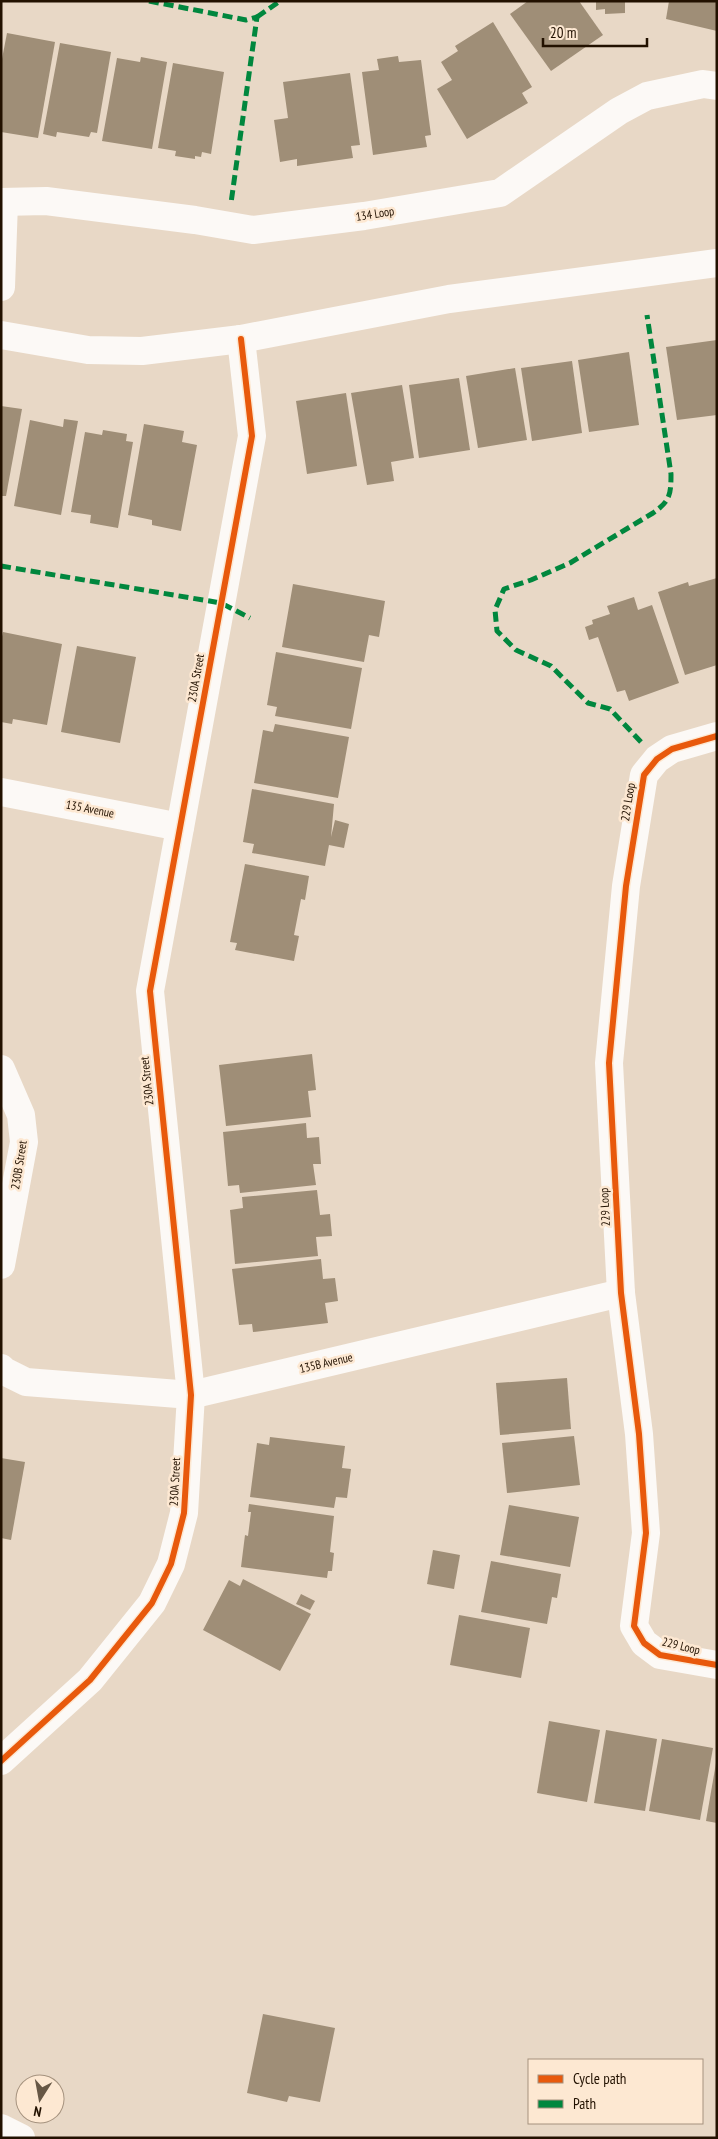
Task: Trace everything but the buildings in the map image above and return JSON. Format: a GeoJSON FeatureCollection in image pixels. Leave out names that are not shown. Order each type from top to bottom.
{"type":"FeatureCollection","features":[{"type":"Feature","properties":{"kind":"street","name":"134 Loop"},"geometry":{"type":"LineString","coordinates":[[1,287],[3,202],[46,201],[195,220],[253,230],[364,216],[500,193],[619,111],[647,96],[703,84],[717,86]]}},
{"type":"Feature","properties":{"kind":"street"},"geometry":{"type":"LineString","coordinates":[[1,335],[88,350],[142,351],[241,339],[449,299],[717,263]]}},
{"type":"Feature","properties":{"kind":"street","name":"230A Street"},"geometry":{"type":"LineString","coordinates":[[1,1761],[90,1680],[152,1603],[171,1564],[184,1513],[191,1395],[150,991],[252,436],[241,339]]}},
{"type":"Feature","properties":{"kind":"street","name":"229 Loop"},"geometry":{"type":"LineString","coordinates":[[717,736],[672,748],[656,759],[644,775],[626,886],[609,1063],[622,1293],[640,1434],[646,1533],[634,1626],[644,1644],[660,1655],[717,1665]]}},
{"type":"Feature","properties":{"kind":"street","name":"135 Avenue"},"geometry":{"type":"LineString","coordinates":[[1,792],[180,827]]}},
{"type":"Feature","properties":{"kind":"street","name":"230B Street"},"geometry":{"type":"LineString","coordinates":[[1,1069],[13,1092],[21,1115],[24,1142],[1,1265]]}},
{"type":"Feature","properties":{"kind":"street","name":"135B Avenue"},"geometry":{"type":"LineString","coordinates":[[1,1368],[26,1382],[191,1395],[622,1293]]}},
{"type":"Feature","properties":{"kind":"street"},"geometry":{"type":"LineString","coordinates":[[1,2128],[21,2138]]}},
{"type":"Feature","properties":{"kind":"marked path"},"geometry":{"type":"LineString","coordinates":[[149,1],[246,20],[257,17],[231,203]]}},
{"type":"Feature","properties":{"kind":"marked path"},"geometry":{"type":"LineString","coordinates":[[257,17],[280,1]]}},
{"type":"Feature","properties":{"kind":"marked path"},"geometry":{"type":"LineString","coordinates":[[641,742],[610,709],[588,703],[551,666],[516,650],[497,631],[495,610],[504,589],[531,580],[570,563],[653,513],[666,501],[671,487],[671,474],[647,315]]}},
{"type":"Feature","properties":{"kind":"marked path"},"geometry":{"type":"LineString","coordinates":[[1,566],[221,603],[250,618]]}},
{"type":"Feature","properties":{"kind":"cycle path"},"geometry":{"type":"LineString","coordinates":[[1,1761],[90,1680],[152,1603],[171,1564],[184,1513],[191,1395],[150,991],[252,436],[241,339]]}},
{"type":"Feature","properties":{"kind":"cycle path"},"geometry":{"type":"LineString","coordinates":[[717,736],[672,749],[657,759],[644,775],[626,886],[609,1063],[621,1293],[639,1434],[646,1533],[634,1626],[644,1643],[660,1655],[717,1665]]}}]}
